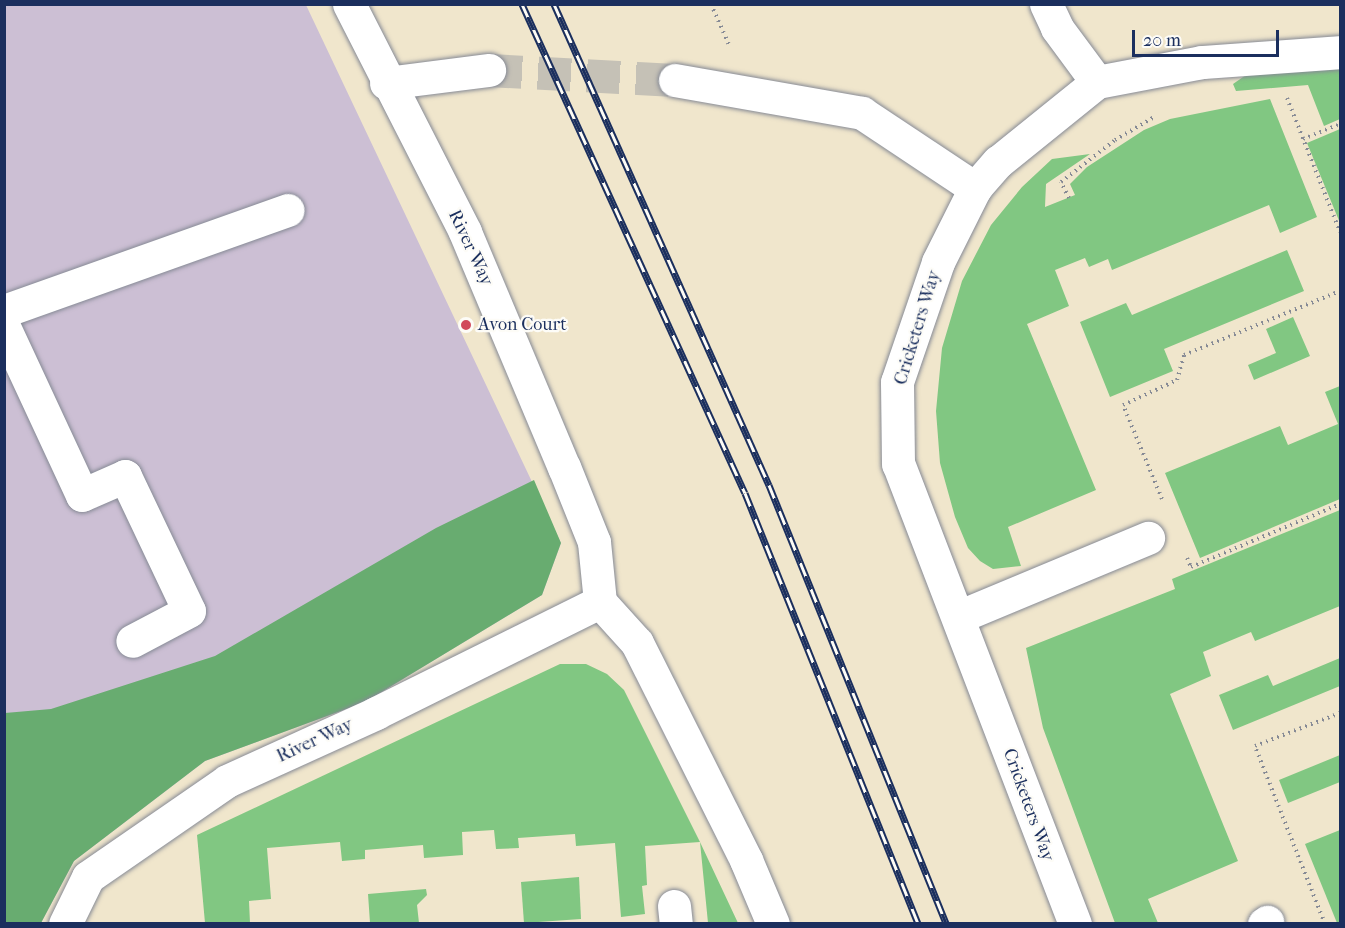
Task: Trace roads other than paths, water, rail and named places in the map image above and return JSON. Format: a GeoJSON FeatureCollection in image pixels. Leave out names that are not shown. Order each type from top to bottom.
{"type":"FeatureCollection","features":[{"type":"Feature","properties":{"kind":"street","name":"River Way"},"geometry":{"type":"LineString","coordinates":[[65,924],[88,878],[227,781],[376,713],[600,602],[594,542],[564,467],[465,232],[386,83],[349,4]]}},
{"type":"Feature","properties":{"kind":"street"},"geometry":{"type":"LineString","coordinates":[[1046,4],[1057,27],[1097,82]]}},
{"type":"Feature","properties":{"kind":"street","name":"Cricketers Way"},"geometry":{"type":"LineString","coordinates":[[1074,924],[898,464],[897,382],[938,262],[975,188],[998,162],[1097,82],[1202,62],[1341,52]]}},
{"type":"Feature","properties":{"kind":"street"},"geometry":{"type":"LineString","coordinates":[[386,83],[489,70]]}},
{"type":"Feature","properties":{"kind":"street"},"geometry":{"type":"LineString","coordinates":[[675,80],[862,113],[975,188]]}},
{"type":"Feature","properties":{"kind":"street"},"geometry":{"type":"LineString","coordinates":[[4,310],[288,210]]}},
{"type":"Feature","properties":{"kind":"street"},"geometry":{"type":"LineString","coordinates":[[4,327],[82,495],[125,476],[189,611],[132,640]]}},
{"type":"Feature","properties":{"kind":"street"},"geometry":{"type":"LineString","coordinates":[[958,617],[1148,538]]}},
{"type":"Feature","properties":{"kind":"street"},"geometry":{"type":"LineString","coordinates":[[600,602],[638,643],[774,924]]}},
{"type":"Feature","properties":{"kind":"tunnel"},"geometry":{"type":"LineString","coordinates":[[489,70],[675,80]]}},
{"type":"Feature","properties":{"kind":"railway"},"geometry":{"type":"LineString","coordinates":[[522,4],[745,493],[918,924]]}},
{"type":"Feature","properties":{"kind":"railway"},"geometry":{"type":"LineString","coordinates":[[554,4],[769,485],[946,924]]}},
{"type":"Feature","properties":{"kind":"place","name":"Avon Court"},"geometry":{"type":"Point","coordinates":[466,325]}}]}
